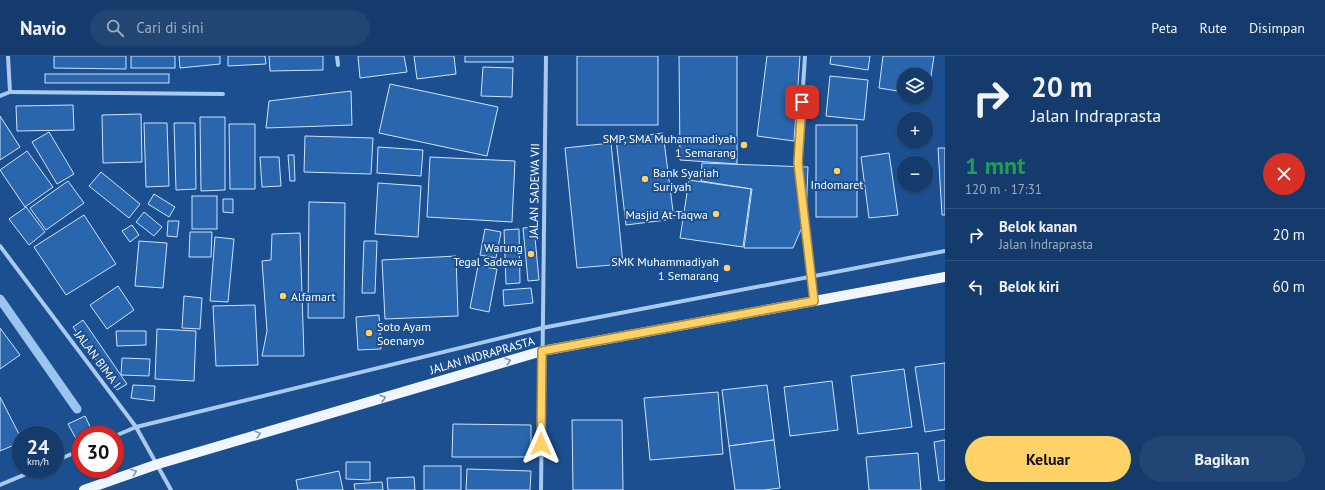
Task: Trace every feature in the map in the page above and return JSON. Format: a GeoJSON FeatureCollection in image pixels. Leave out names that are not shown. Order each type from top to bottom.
{"type":"FeatureCollection","features":[{"type":"Feature","properties":{"kind":"main road","name":"JALAN INDRAPRASTA"},"geometry":{"type":"LineString","coordinates":[[84,490],[158,464],[542,351],[945,277]]}},
{"type":"Feature","properties":{"kind":"street"},"geometry":{"type":"LineString","coordinates":[[8,56],[10,92]]}},
{"type":"Feature","properties":{"kind":"street"},"geometry":{"type":"LineString","coordinates":[[337,56],[338,65]]}},
{"type":"Feature","properties":{"kind":"street","name":"JALAN SADEWA VII"},"geometry":{"type":"LineString","coordinates":[[541,490],[546,56]]}},
{"type":"Feature","properties":{"kind":"street"},"geometry":{"type":"LineString","coordinates":[[806,56],[798,163],[814,301]]}},
{"type":"Feature","properties":{"kind":"street"},"geometry":{"type":"LineString","coordinates":[[0,96],[10,92],[223,94]]}},
{"type":"Feature","properties":{"kind":"street","name":"JALAN BIMA I"},"geometry":{"type":"LineString","coordinates":[[0,246],[136,426],[171,490]]}},
{"type":"Feature","properties":{"kind":"street"},"geometry":{"type":"LineString","coordinates":[[124,432],[136,426],[542,328],[945,251]]}},
{"type":"Feature","properties":{"kind":"street"},"geometry":{"type":"LineString","coordinates":[[0,485],[17,478]]}},
{"type":"Feature","properties":{"kind":"building"},"geometry":{"type":"Polygon","coordinates":[[[54,56],[126,56],[126,69],[54,68],[54,56]]]}},
{"type":"Feature","properties":{"kind":"building"},"geometry":{"type":"Polygon","coordinates":[[[131,56],[175,56],[175,68],[131,68],[131,56]]]}},
{"type":"Feature","properties":{"kind":"building"},"geometry":{"type":"Polygon","coordinates":[[[179,56],[220,56],[220,64],[180,68],[179,56]]]}},
{"type":"Feature","properties":{"kind":"building"},"geometry":{"type":"Polygon","coordinates":[[[228,56],[265,56],[266,64],[228,66],[228,56]]]}},
{"type":"Feature","properties":{"kind":"building"},"geometry":{"type":"Polygon","coordinates":[[[269,56],[323,56],[323,70],[270,71],[269,56]]]}},
{"type":"Feature","properties":{"kind":"building"},"geometry":{"type":"Polygon","coordinates":[[[358,56],[404,56],[407,72],[360,78],[358,56]]]}},
{"type":"Feature","properties":{"kind":"building"},"geometry":{"type":"Polygon","coordinates":[[[414,56],[454,56],[456,74],[417,79],[414,56]]]}},
{"type":"Feature","properties":{"kind":"building"},"geometry":{"type":"Polygon","coordinates":[[[465,56],[513,56],[513,62],[465,62],[465,56]]]}},
{"type":"Feature","properties":{"kind":"building"},"geometry":{"type":"Polygon","coordinates":[[[577,56],[658,56],[658,125],[577,125],[577,56]]]}},
{"type":"Feature","properties":{"kind":"building"},"geometry":{"type":"Polygon","coordinates":[[[679,56],[737,56],[737,164],[680,160],[679,56]]]}},
{"type":"Feature","properties":{"kind":"building"},"geometry":{"type":"Polygon","coordinates":[[[767,56],[800,56],[794,141],[757,136],[767,56]]]}},
{"type":"Feature","properties":{"kind":"building"},"geometry":{"type":"Polygon","coordinates":[[[831,56],[870,56],[868,70],[830,64],[831,56]]]}},
{"type":"Feature","properties":{"kind":"building"},"geometry":{"type":"Polygon","coordinates":[[[883,56],[934,56],[932,68],[897,68],[897,91],[879,88],[883,56]]]}},
{"type":"Feature","properties":{"kind":"building"},"geometry":{"type":"Polygon","coordinates":[[[483,67],[513,68],[512,97],[481,96],[483,67]]]}},
{"type":"Feature","properties":{"kind":"building"},"geometry":{"type":"Polygon","coordinates":[[[45,74],[169,74],[169,83],[45,83],[45,74]]]}},
{"type":"Feature","properties":{"kind":"building"},"geometry":{"type":"Polygon","coordinates":[[[830,76],[868,80],[864,120],[826,116],[830,76]]]}},
{"type":"Feature","properties":{"kind":"building"},"geometry":{"type":"Polygon","coordinates":[[[390,84],[498,107],[487,156],[379,133],[390,84]]]}},
{"type":"Feature","properties":{"kind":"building"},"geometry":{"type":"Polygon","coordinates":[[[351,91],[352,125],[266,128],[269,101],[351,91]]]}},
{"type":"Feature","properties":{"kind":"building"},"geometry":{"type":"Polygon","coordinates":[[[73,105],[74,130],[17,131],[16,106],[73,105]]]}},
{"type":"Feature","properties":{"kind":"building"},"geometry":{"type":"Polygon","coordinates":[[[141,114],[142,162],[103,163],[102,115],[141,114]]]}},
{"type":"Feature","properties":{"kind":"building"},"geometry":{"type":"Polygon","coordinates":[[[0,116],[20,147],[0,160],[0,116]]]}},
{"type":"Feature","properties":{"kind":"building"},"geometry":{"type":"Polygon","coordinates":[[[200,117],[225,117],[225,190],[201,191],[200,117]]]}},
{"type":"Feature","properties":{"kind":"building"},"geometry":{"type":"Polygon","coordinates":[[[144,123],[167,123],[169,186],[146,187],[144,123]]]}},
{"type":"Feature","properties":{"kind":"building"},"geometry":{"type":"Polygon","coordinates":[[[174,123],[195,123],[196,189],[176,190],[174,123]]]}},
{"type":"Feature","properties":{"kind":"building"},"geometry":{"type":"Polygon","coordinates":[[[229,124],[255,124],[255,189],[230,189],[229,124]]]}},
{"type":"Feature","properties":{"kind":"building","name":"Indomaret"},"geometry":{"type":"Polygon","coordinates":[[[816,125],[857,125],[857,217],[816,217],[816,125]]]}},
{"type":"Feature","properties":{"kind":"building"},"geometry":{"type":"Polygon","coordinates":[[[49,132],[74,174],[57,184],[32,142],[49,132]]]}},
{"type":"Feature","properties":{"kind":"building","name":"Bank Syariah Suriyah"},"geometry":{"type":"Polygon","coordinates":[[[663,133],[674,219],[626,225],[616,139],[663,133]]]}},
{"type":"Feature","properties":{"kind":"building"},"geometry":{"type":"Polygon","coordinates":[[[305,136],[373,138],[371,174],[304,172],[305,136]]]}},
{"type":"Feature","properties":{"kind":"building"},"geometry":{"type":"Polygon","coordinates":[[[611,143],[623,264],[577,268],[565,148],[611,143]]]}},
{"type":"Feature","properties":{"kind":"building"},"geometry":{"type":"Polygon","coordinates":[[[378,147],[423,150],[421,176],[377,173],[378,147]]]}},
{"type":"Feature","properties":{"kind":"building"},"geometry":{"type":"Polygon","coordinates":[[[938,148],[945,148],[945,215],[942,215],[938,148]]]}},
{"type":"Feature","properties":{"kind":"building"},"geometry":{"type":"Polygon","coordinates":[[[27,151],[53,187],[25,207],[0,170],[27,151]]]}},
{"type":"Feature","properties":{"kind":"building"},"geometry":{"type":"Polygon","coordinates":[[[889,153],[898,215],[869,218],[861,157],[889,153]]]}},
{"type":"Feature","properties":{"kind":"building"},"geometry":{"type":"Polygon","coordinates":[[[288,155],[294,155],[295,181],[290,181],[288,155]]]}},
{"type":"Feature","properties":{"kind":"building"},"geometry":{"type":"Polygon","coordinates":[[[260,157],[279,157],[281,186],[262,187],[260,157]]]}},
{"type":"Feature","properties":{"kind":"building"},"geometry":{"type":"Polygon","coordinates":[[[430,157],[515,161],[512,222],[427,217],[430,157]]]}},
{"type":"Feature","properties":{"kind":"building"},"geometry":{"type":"Polygon","coordinates":[[[702,163],[808,167],[806,218],[793,248],[744,248],[752,189],[701,181],[702,163]]]}},
{"type":"Feature","properties":{"kind":"building"},"geometry":{"type":"Polygon","coordinates":[[[101,172],[140,204],[129,218],[89,186],[101,172]]]}},
{"type":"Feature","properties":{"kind":"building","name":"Masjid At-Taqwa"},"geometry":{"type":"Polygon","coordinates":[[[689,180],[751,189],[743,247],[680,238],[689,180]]]}},
{"type":"Feature","properties":{"kind":"building"},"geometry":{"type":"Polygon","coordinates":[[[68,181],[84,203],[46,230],[30,208],[68,181]]]}},
{"type":"Feature","properties":{"kind":"building"},"geometry":{"type":"Polygon","coordinates":[[[378,183],[421,186],[418,237],[375,234],[378,183]]]}},
{"type":"Feature","properties":{"kind":"building"},"geometry":{"type":"Polygon","coordinates":[[[154,194],[175,207],[169,217],[148,204],[154,194]]]}},
{"type":"Feature","properties":{"kind":"building"},"geometry":{"type":"Polygon","coordinates":[[[192,196],[217,196],[217,229],[192,229],[192,196]]]}},
{"type":"Feature","properties":{"kind":"building"},"geometry":{"type":"Polygon","coordinates":[[[223,199],[233,199],[233,213],[223,212],[223,199]]]}},
{"type":"Feature","properties":{"kind":"building"},"geometry":{"type":"Polygon","coordinates":[[[309,202],[345,203],[344,318],[308,318],[309,202]]]}},
{"type":"Feature","properties":{"kind":"building"},"geometry":{"type":"Polygon","coordinates":[[[26,207],[45,232],[29,245],[9,219],[26,207]]]}},
{"type":"Feature","properties":{"kind":"building"},"geometry":{"type":"Polygon","coordinates":[[[144,212],[162,227],[154,236],[136,222],[144,212]]]}},
{"type":"Feature","properties":{"kind":"building"},"geometry":{"type":"Polygon","coordinates":[[[84,215],[116,264],[66,295],[34,247],[84,215]]]}},
{"type":"Feature","properties":{"kind":"building"},"geometry":{"type":"Polygon","coordinates":[[[168,221],[179,221],[177,237],[167,236],[168,221]]]}},
{"type":"Feature","properties":{"kind":"building"},"geometry":{"type":"Polygon","coordinates":[[[132,225],[139,235],[130,242],[122,231],[132,225]]]}},
{"type":"Feature","properties":{"kind":"building","name":"Warung Tegal Sadewa"},"geometry":{"type":"Polygon","coordinates":[[[534,227],[539,280],[528,281],[523,228],[534,227]]]}},
{"type":"Feature","properties":{"kind":"building"},"geometry":{"type":"Polygon","coordinates":[[[485,229],[501,232],[496,258],[480,255],[485,229]]]}},
{"type":"Feature","properties":{"kind":"building"},"geometry":{"type":"Polygon","coordinates":[[[519,229],[520,283],[506,284],[504,230],[519,229]]]}},
{"type":"Feature","properties":{"kind":"building"},"geometry":{"type":"Polygon","coordinates":[[[190,232],[212,232],[211,257],[189,257],[190,232]]]}},
{"type":"Feature","properties":{"kind":"building","name":"Alfamart"},"geometry":{"type":"Polygon","coordinates":[[[300,233],[304,356],[262,356],[267,331],[262,261],[271,260],[272,234],[300,233]]]}},
{"type":"Feature","properties":{"kind":"building"},"geometry":{"type":"Polygon","coordinates":[[[215,237],[234,239],[228,302],[210,301],[215,237]]]}},
{"type":"Feature","properties":{"kind":"building"},"geometry":{"type":"Polygon","coordinates":[[[139,241],[167,243],[163,288],[135,286],[139,241]]]}},
{"type":"Feature","properties":{"kind":"building"},"geometry":{"type":"Polygon","coordinates":[[[364,241],[377,241],[375,293],[362,293],[364,241]]]}},
{"type":"Feature","properties":{"kind":"building"},"geometry":{"type":"Polygon","coordinates":[[[456,256],[458,316],[385,319],[382,260],[456,256]]]}},
{"type":"Feature","properties":{"kind":"building"},"geometry":{"type":"Polygon","coordinates":[[[478,266],[497,269],[489,312],[470,308],[478,266]]]}},
{"type":"Feature","properties":{"kind":"building"},"geometry":{"type":"Polygon","coordinates":[[[118,286],[134,310],[107,329],[90,305],[118,286]]]}},
{"type":"Feature","properties":{"kind":"building"},"geometry":{"type":"Polygon","coordinates":[[[531,288],[533,303],[504,306],[503,290],[531,288]]]}},
{"type":"Feature","properties":{"kind":"building"},"geometry":{"type":"Polygon","coordinates":[[[184,296],[202,298],[200,329],[182,328],[184,296]]]}},
{"type":"Feature","properties":{"kind":"building"},"geometry":{"type":"Polygon","coordinates":[[[255,305],[258,365],[216,366],[213,306],[255,305]]]}},
{"type":"Feature","properties":{"kind":"building","name":"Soto Ayam Soenaryo"},"geometry":{"type":"Polygon","coordinates":[[[379,315],[381,349],[358,350],[356,317],[379,315]]]}},
{"type":"Feature","properties":{"kind":"building"},"geometry":{"type":"Polygon","coordinates":[[[83,320],[127,384],[117,390],[73,327],[83,320]]]}},
{"type":"Feature","properties":{"kind":"building"},"geometry":{"type":"Polygon","coordinates":[[[0,328],[20,355],[0,369],[0,328]]]}},
{"type":"Feature","properties":{"kind":"building"},"geometry":{"type":"Polygon","coordinates":[[[157,329],[196,331],[194,381],[155,379],[157,329]]]}},
{"type":"Feature","properties":{"kind":"building"},"geometry":{"type":"Polygon","coordinates":[[[116,331],[146,331],[146,345],[117,346],[116,331]]]}},
{"type":"Feature","properties":{"kind":"building"},"geometry":{"type":"Polygon","coordinates":[[[122,358],[150,359],[149,376],[121,375],[122,358]]]}},
{"type":"Feature","properties":{"kind":"building"},"geometry":{"type":"Polygon","coordinates":[[[945,363],[945,429],[925,432],[915,367],[945,363]]]}},
{"type":"Feature","properties":{"kind":"building"},"geometry":{"type":"Polygon","coordinates":[[[904,369],[912,427],[858,434],[851,376],[904,369]]]}},
{"type":"Feature","properties":{"kind":"building"},"geometry":{"type":"Polygon","coordinates":[[[832,381],[838,430],[790,436],[784,387],[832,381]]]}},
{"type":"Feature","properties":{"kind":"building"},"geometry":{"type":"Polygon","coordinates":[[[133,385],[155,386],[154,401],[131,398],[133,385]]]}},
{"type":"Feature","properties":{"kind":"building"},"geometry":{"type":"Polygon","coordinates":[[[767,385],[774,440],[729,446],[722,390],[767,385]]]}},
{"type":"Feature","properties":{"kind":"building"},"geometry":{"type":"Polygon","coordinates":[[[718,392],[723,454],[650,460],[644,398],[718,392]]]}},
{"type":"Feature","properties":{"kind":"building"},"geometry":{"type":"Polygon","coordinates":[[[0,397],[15,426],[12,426],[12,446],[0,451],[0,397]]]}},
{"type":"Feature","properties":{"kind":"building"},"geometry":{"type":"Polygon","coordinates":[[[85,416],[90,426],[72,426],[72,431],[68,424],[85,416]]]}},
{"type":"Feature","properties":{"kind":"building"},"geometry":{"type":"Polygon","coordinates":[[[572,420],[622,420],[623,490],[573,490],[572,420]]]}},
{"type":"Feature","properties":{"kind":"building"},"geometry":{"type":"Polygon","coordinates":[[[453,424],[531,425],[531,457],[452,457],[453,424]]]}},
{"type":"Feature","properties":{"kind":"building"},"geometry":{"type":"Polygon","coordinates":[[[774,440],[780,488],[764,490],[735,490],[729,446],[774,440]]]}},
{"type":"Feature","properties":{"kind":"building"},"geometry":{"type":"Polygon","coordinates":[[[945,440],[945,480],[939,481],[934,442],[945,440]]]}},
{"type":"Feature","properties":{"kind":"building"},"geometry":{"type":"Polygon","coordinates":[[[918,453],[921,490],[869,490],[866,457],[918,453]]]}},
{"type":"Feature","properties":{"kind":"building"},"geometry":{"type":"Polygon","coordinates":[[[346,462],[370,462],[370,480],[346,479],[346,462]]]}},
{"type":"Feature","properties":{"kind":"building"},"geometry":{"type":"Polygon","coordinates":[[[424,466],[461,466],[461,490],[424,490],[424,466]]]}},
{"type":"Feature","properties":{"kind":"building"},"geometry":{"type":"Polygon","coordinates":[[[467,469],[531,471],[530,490],[466,490],[467,469]]]}},
{"type":"Feature","properties":{"kind":"building"},"geometry":{"type":"Polygon","coordinates":[[[339,471],[343,490],[298,490],[296,480],[339,471]]]}},
{"type":"Feature","properties":{"kind":"building"},"geometry":{"type":"Polygon","coordinates":[[[414,477],[415,490],[388,490],[387,478],[414,477]]]}},
{"type":"Feature","properties":{"kind":"building"},"geometry":{"type":"Polygon","coordinates":[[[382,482],[383,490],[355,490],[354,484],[382,482]]]}},
{"type":"Feature","properties":{"kind":"waterway"},"geometry":{"type":"LineString","coordinates":[[0,299],[77,409]]}},
{"type":"Feature","properties":{"kind":"place","name":"SMP, SMA Muhammadiyah 1 Semarang"},"geometry":{"type":"Point","coordinates":[744,145]}},
{"type":"Feature","properties":{"kind":"place","name":"Indomaret"},"geometry":{"type":"Point","coordinates":[837,171]}},
{"type":"Feature","properties":{"kind":"place","name":"Bank Syariah Suriyah"},"geometry":{"type":"Point","coordinates":[645,179]}},
{"type":"Feature","properties":{"kind":"place","name":"Masjid At-Taqwa"},"geometry":{"type":"Point","coordinates":[716,214]}},
{"type":"Feature","properties":{"kind":"place","name":"Warung Tegal Sadewa"},"geometry":{"type":"Point","coordinates":[531,254]}},
{"type":"Feature","properties":{"kind":"place","name":"SMK Muhammadiyah 1 Semarang"},"geometry":{"type":"Point","coordinates":[727,268]}},
{"type":"Feature","properties":{"kind":"place","name":"Alfamart"},"geometry":{"type":"Point","coordinates":[283,296]}},
{"type":"Feature","properties":{"kind":"place","name":"Soto Ayam Soenaryo"},"geometry":{"type":"Point","coordinates":[369,333]}},
{"type":"Feature","properties":{"kind":"route"},"geometry":{"type":"LineString","coordinates":[[541,444],[542,351],[814,301],[798,163],[802,102]]}}]}
